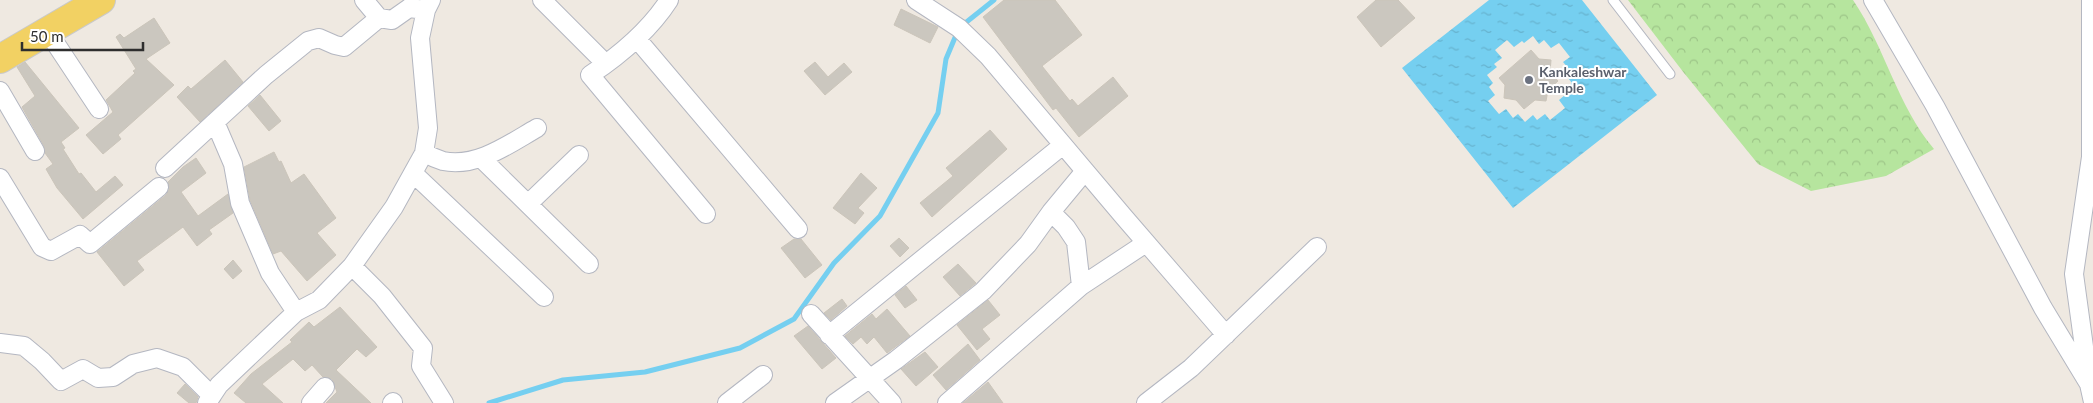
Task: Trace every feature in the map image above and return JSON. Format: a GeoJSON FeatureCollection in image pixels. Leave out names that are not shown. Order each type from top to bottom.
{"type":"FeatureCollection","features":[{"type":"Feature","properties":{"kind":"main road"},"geometry":{"type":"LineString","coordinates":[[0,60],[101,0]]}},
{"type":"Feature","properties":{"kind":"street"},"geometry":{"type":"LineString","coordinates":[[0,343],[24,346],[61,381],[83,369],[98,378],[113,377],[133,364],[157,358],[183,367],[209,400],[219,386],[296,312],[319,300],[352,266],[394,207],[424,153],[428,128],[420,38],[429,5],[409,8],[392,20],[379,18],[364,0]]}},
{"type":"Feature","properties":{"kind":"street"},"geometry":{"type":"LineString","coordinates":[[542,0],[606,64]]}},
{"type":"Feature","properties":{"kind":"street"},"geometry":{"type":"LineString","coordinates":[[669,0],[637,39],[590,75],[706,214]]}},
{"type":"Feature","properties":{"kind":"street"},"geometry":{"type":"LineString","coordinates":[[916,0],[959,28],[988,56],[1226,335]]}},
{"type":"Feature","properties":{"kind":"street"},"geometry":{"type":"LineString","coordinates":[[1873,0],[1935,106],[2042,308],[2089,384]]}},
{"type":"Feature","properties":{"kind":"street"},"geometry":{"type":"LineString","coordinates":[[2090,0],[2091,157],[2074,274],[2093,402]]}},
{"type":"Feature","properties":{"kind":"street"},"geometry":{"type":"LineString","coordinates":[[165,168],[266,75],[308,41],[319,38],[344,47],[379,18]]}},
{"type":"Feature","properties":{"kind":"street"},"geometry":{"type":"LineString","coordinates":[[48,32],[98,109]]}},
{"type":"Feature","properties":{"kind":"street"},"geometry":{"type":"LineString","coordinates":[[637,39],[798,229]]}},
{"type":"Feature","properties":{"kind":"street"},"geometry":{"type":"LineString","coordinates":[[0,91],[35,151]]}},
{"type":"Feature","properties":{"kind":"street"},"geometry":{"type":"LineString","coordinates":[[215,122],[233,164],[240,203],[270,274],[296,312]]}},
{"type":"Feature","properties":{"kind":"street"},"geometry":{"type":"LineString","coordinates":[[424,153],[442,160],[461,162],[481,158],[537,128]]}},
{"type":"Feature","properties":{"kind":"street"},"geometry":{"type":"LineString","coordinates":[[829,335],[1063,144]]}},
{"type":"Feature","properties":{"kind":"street"},"geometry":{"type":"LineString","coordinates":[[528,204],[579,155]]}},
{"type":"Feature","properties":{"kind":"street"},"geometry":{"type":"LineString","coordinates":[[481,158],[589,264]]}},
{"type":"Feature","properties":{"kind":"street"},"geometry":{"type":"LineString","coordinates":[[835,403],[871,378],[983,291],[1028,244],[1051,212],[1085,171]]}},
{"type":"Feature","properties":{"kind":"street"},"geometry":{"type":"LineString","coordinates":[[413,173],[544,297]]}},
{"type":"Feature","properties":{"kind":"street"},"geometry":{"type":"LineString","coordinates":[[0,178],[42,247],[50,251],[80,235],[90,244],[159,187]]}},
{"type":"Feature","properties":{"kind":"street"},"geometry":{"type":"LineString","coordinates":[[1051,212],[1066,227],[1076,242],[1081,286]]}},
{"type":"Feature","properties":{"kind":"street"},"geometry":{"type":"LineString","coordinates":[[947,403],[1081,286],[1146,243]]}},
{"type":"Feature","properties":{"kind":"street"},"geometry":{"type":"LineString","coordinates":[[1146,403],[1191,368],[1317,247]]}},
{"type":"Feature","properties":{"kind":"street"},"geometry":{"type":"LineString","coordinates":[[352,266],[382,296],[423,348],[421,366],[444,403]]}},
{"type":"Feature","properties":{"kind":"street"},"geometry":{"type":"LineString","coordinates":[[811,314],[892,403]]}},
{"type":"Feature","properties":{"kind":"street"},"geometry":{"type":"LineString","coordinates":[[727,403],[763,375]]}},
{"type":"Feature","properties":{"kind":"street"},"geometry":{"type":"LineString","coordinates":[[311,403],[325,387]]}},
{"type":"Feature","properties":{"kind":"lane"},"geometry":{"type":"LineString","coordinates":[[1613,0],[1670,74]]}},
{"type":"Feature","properties":{"kind":"green space"},"geometry":{"type":"Polygon","coordinates":[[[1628,0],[1853,0],[1874,37],[1910,114],[1934,149],[1886,176],[1811,191],[1758,164],[1628,0]]]}},
{"type":"Feature","properties":{"kind":"water"},"geometry":{"type":"Polygon","coordinates":[[[1489,0],[1582,0],[1657,95],[1513,208],[1402,68],[1489,0]],[[1533,36],[1524,43],[1522,41],[1514,47],[1507,40],[1495,50],[1502,58],[1494,64],[1497,67],[1487,75],[1493,83],[1489,87],[1495,95],[1488,101],[1499,114],[1506,109],[1513,118],[1518,114],[1525,122],[1533,115],[1537,120],[1545,114],[1550,120],[1565,108],[1559,100],[1565,95],[1562,91],[1572,83],[1564,73],[1569,69],[1563,62],[1570,57],[1559,43],[1551,48],[1544,40],[1539,44],[1533,36]]]}},
{"type":"Feature","properties":{"kind":"building"},"geometry":{"type":"Polygon","coordinates":[[[1004,0],[1055,0],[1082,35],[1042,66],[1070,101],[1072,99],[1078,106],[1113,77],[1128,96],[1079,137],[1056,108],[1053,110],[983,17],[1004,0]]]}},
{"type":"Feature","properties":{"kind":"building"},"geometry":{"type":"Polygon","coordinates":[[[1376,0],[1398,0],[1415,18],[1381,47],[1357,17],[1376,0]]]}},
{"type":"Feature","properties":{"kind":"building"},"geometry":{"type":"Polygon","coordinates":[[[901,9],[938,27],[930,43],[894,25],[901,9]]]}},
{"type":"Feature","properties":{"kind":"building"},"geometry":{"type":"Polygon","coordinates":[[[154,18],[170,43],[146,59],[174,85],[118,135],[121,139],[103,154],[86,135],[113,112],[106,100],[135,73],[133,71],[136,69],[116,37],[120,34],[124,38],[154,18]]]}},
{"type":"Feature","properties":{"kind":"building","name":"Kankaleshwar Temple"},"geometry":{"type":"Polygon","coordinates":[[[1531,50],[1539,59],[1551,60],[1550,72],[1558,81],[1548,90],[1546,101],[1535,100],[1524,109],[1516,100],[1504,98],[1505,85],[1499,78],[1531,50]]]}},
{"type":"Feature","properties":{"kind":"building"},"geometry":{"type":"Polygon","coordinates":[[[225,60],[243,82],[200,122],[177,97],[188,86],[191,89],[225,60]]]}},
{"type":"Feature","properties":{"kind":"building"},"geometry":{"type":"Polygon","coordinates":[[[25,62],[79,128],[61,142],[65,148],[63,149],[79,174],[81,173],[96,192],[115,176],[123,185],[83,219],[57,188],[46,169],[53,164],[45,153],[44,146],[22,107],[35,96],[17,67],[25,62]]]}},
{"type":"Feature","properties":{"kind":"building"},"geometry":{"type":"Polygon","coordinates":[[[815,62],[828,77],[844,63],[852,72],[825,95],[804,71],[815,62]]]}},
{"type":"Feature","properties":{"kind":"building"},"geometry":{"type":"Polygon","coordinates":[[[260,95],[281,121],[269,131],[248,106],[260,95]]]}},
{"type":"Feature","properties":{"kind":"building"},"geometry":{"type":"Polygon","coordinates":[[[990,130],[1007,149],[932,217],[920,203],[953,176],[946,168],[990,130]]]}},
{"type":"Feature","properties":{"kind":"building"},"geometry":{"type":"Polygon","coordinates":[[[274,152],[279,162],[281,161],[291,183],[304,174],[336,218],[317,233],[336,255],[307,281],[281,251],[273,254],[250,200],[244,167],[274,152]]]}},
{"type":"Feature","properties":{"kind":"building"},"geometry":{"type":"Polygon","coordinates":[[[196,158],[206,173],[181,192],[198,216],[228,194],[233,213],[209,230],[212,234],[197,246],[183,227],[137,261],[144,270],[124,286],[97,252],[166,195],[169,190],[168,182],[183,167],[196,158]]]}},
{"type":"Feature","properties":{"kind":"building"},"geometry":{"type":"Polygon","coordinates":[[[861,173],[877,188],[858,208],[864,213],[855,224],[833,208],[861,173]]]}},
{"type":"Feature","properties":{"kind":"building"},"geometry":{"type":"Polygon","coordinates":[[[899,238],[909,248],[900,257],[890,246],[899,238]]]}},
{"type":"Feature","properties":{"kind":"building"},"geometry":{"type":"Polygon","coordinates":[[[794,239],[801,239],[822,265],[805,278],[781,248],[794,239]]]}},
{"type":"Feature","properties":{"kind":"building"},"geometry":{"type":"Polygon","coordinates":[[[233,260],[242,271],[233,279],[224,269],[233,260]]]}},
{"type":"Feature","properties":{"kind":"building"},"geometry":{"type":"Polygon","coordinates":[[[958,264],[976,283],[960,296],[943,277],[958,264]]]}},
{"type":"Feature","properties":{"kind":"building"},"geometry":{"type":"Polygon","coordinates":[[[906,286],[917,300],[905,308],[895,295],[906,286]]]}},
{"type":"Feature","properties":{"kind":"building"},"geometry":{"type":"Polygon","coordinates":[[[842,299],[847,306],[831,320],[824,313],[842,299]]]}},
{"type":"Feature","properties":{"kind":"building"},"geometry":{"type":"Polygon","coordinates":[[[988,300],[1000,315],[982,329],[990,339],[977,350],[957,325],[988,300]]]}},
{"type":"Feature","properties":{"kind":"building"},"geometry":{"type":"Polygon","coordinates":[[[340,307],[377,347],[366,357],[357,349],[336,370],[371,403],[326,403],[337,392],[332,379],[323,377],[312,365],[305,371],[293,359],[262,384],[283,403],[246,403],[234,393],[251,374],[292,342],[290,340],[309,322],[314,327],[340,307]]]}},
{"type":"Feature","properties":{"kind":"building"},"geometry":{"type":"Polygon","coordinates":[[[887,309],[910,336],[887,353],[874,337],[867,344],[861,337],[853,344],[845,336],[872,314],[876,319],[887,309]]]}},
{"type":"Feature","properties":{"kind":"building"},"geometry":{"type":"Polygon","coordinates":[[[808,326],[836,358],[822,369],[794,336],[808,326]]]}},
{"type":"Feature","properties":{"kind":"building"},"geometry":{"type":"Polygon","coordinates":[[[968,344],[980,360],[946,390],[933,375],[968,344]]]}},
{"type":"Feature","properties":{"kind":"building"},"geometry":{"type":"Polygon","coordinates":[[[925,352],[938,367],[916,386],[901,369],[925,352]]]}},
{"type":"Feature","properties":{"kind":"building"},"geometry":{"type":"Polygon","coordinates":[[[988,382],[1003,403],[963,403],[988,382]]]}},
{"type":"Feature","properties":{"kind":"building"},"geometry":{"type":"Polygon","coordinates":[[[185,384],[198,397],[196,403],[189,403],[177,393],[185,384]]]}},
{"type":"Feature","properties":{"kind":"waterway"},"geometry":{"type":"LineString","coordinates":[[489,403],[563,380],[645,372],[740,348],[794,319],[834,263],[880,216],[938,113],[946,59],[959,28],[994,0]]}},
{"type":"Feature","properties":{"kind":"place","name":"Kankaleshwar Temple"},"geometry":{"type":"Point","coordinates":[1529,80]}}]}
